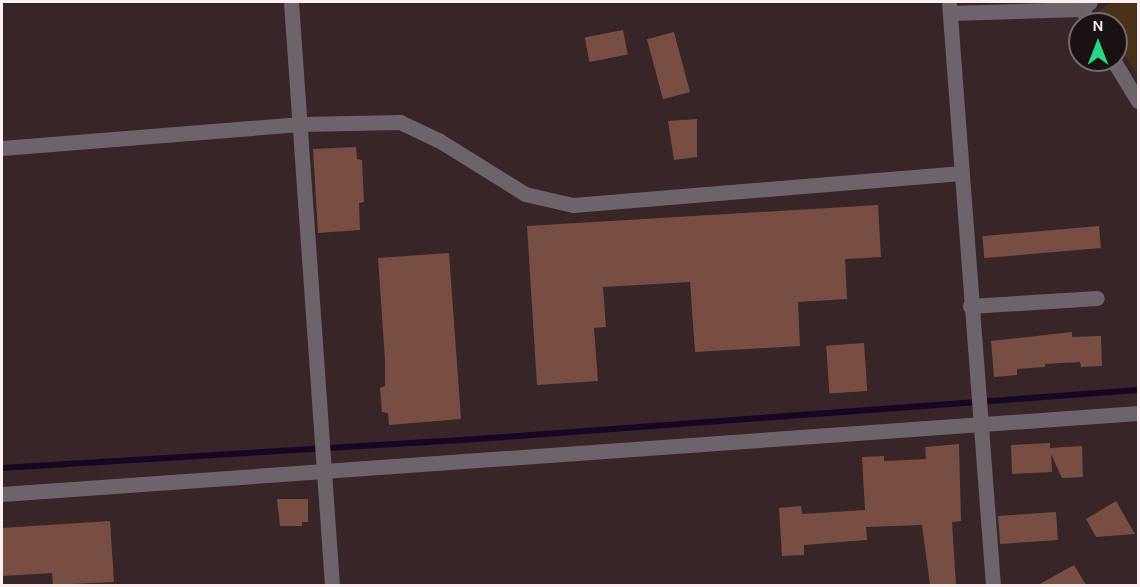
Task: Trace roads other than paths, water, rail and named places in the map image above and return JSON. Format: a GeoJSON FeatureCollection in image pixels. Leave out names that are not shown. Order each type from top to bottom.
{"type":"FeatureCollection","features":[{"type":"Feature","properties":{"kind":"street"},"geometry":{"type":"LineString","coordinates":[[291,2],[302,124],[332,585]]}},
{"type":"Feature","properties":{"kind":"street"},"geometry":{"type":"LineString","coordinates":[[993,585],[959,173],[949,7],[1085,5]]}},
{"type":"Feature","properties":{"kind":"street"},"geometry":{"type":"LineString","coordinates":[[1120,72],[1138,101]]}},
{"type":"Feature","properties":{"kind":"street"},"geometry":{"type":"LineString","coordinates":[[2,148],[302,124],[400,122],[440,141],[525,194],[573,205],[959,173]]}},
{"type":"Feature","properties":{"kind":"street"},"geometry":{"type":"LineString","coordinates":[[970,306],[1097,298]]}},
{"type":"Feature","properties":{"kind":"street"},"geometry":{"type":"LineString","coordinates":[[2,494],[324,466],[980,426],[1138,413]]}},
{"type":"Feature","properties":{"kind":"waterway"},"geometry":{"type":"LineString","coordinates":[[2,468],[477,439],[1138,390]]}}]}
